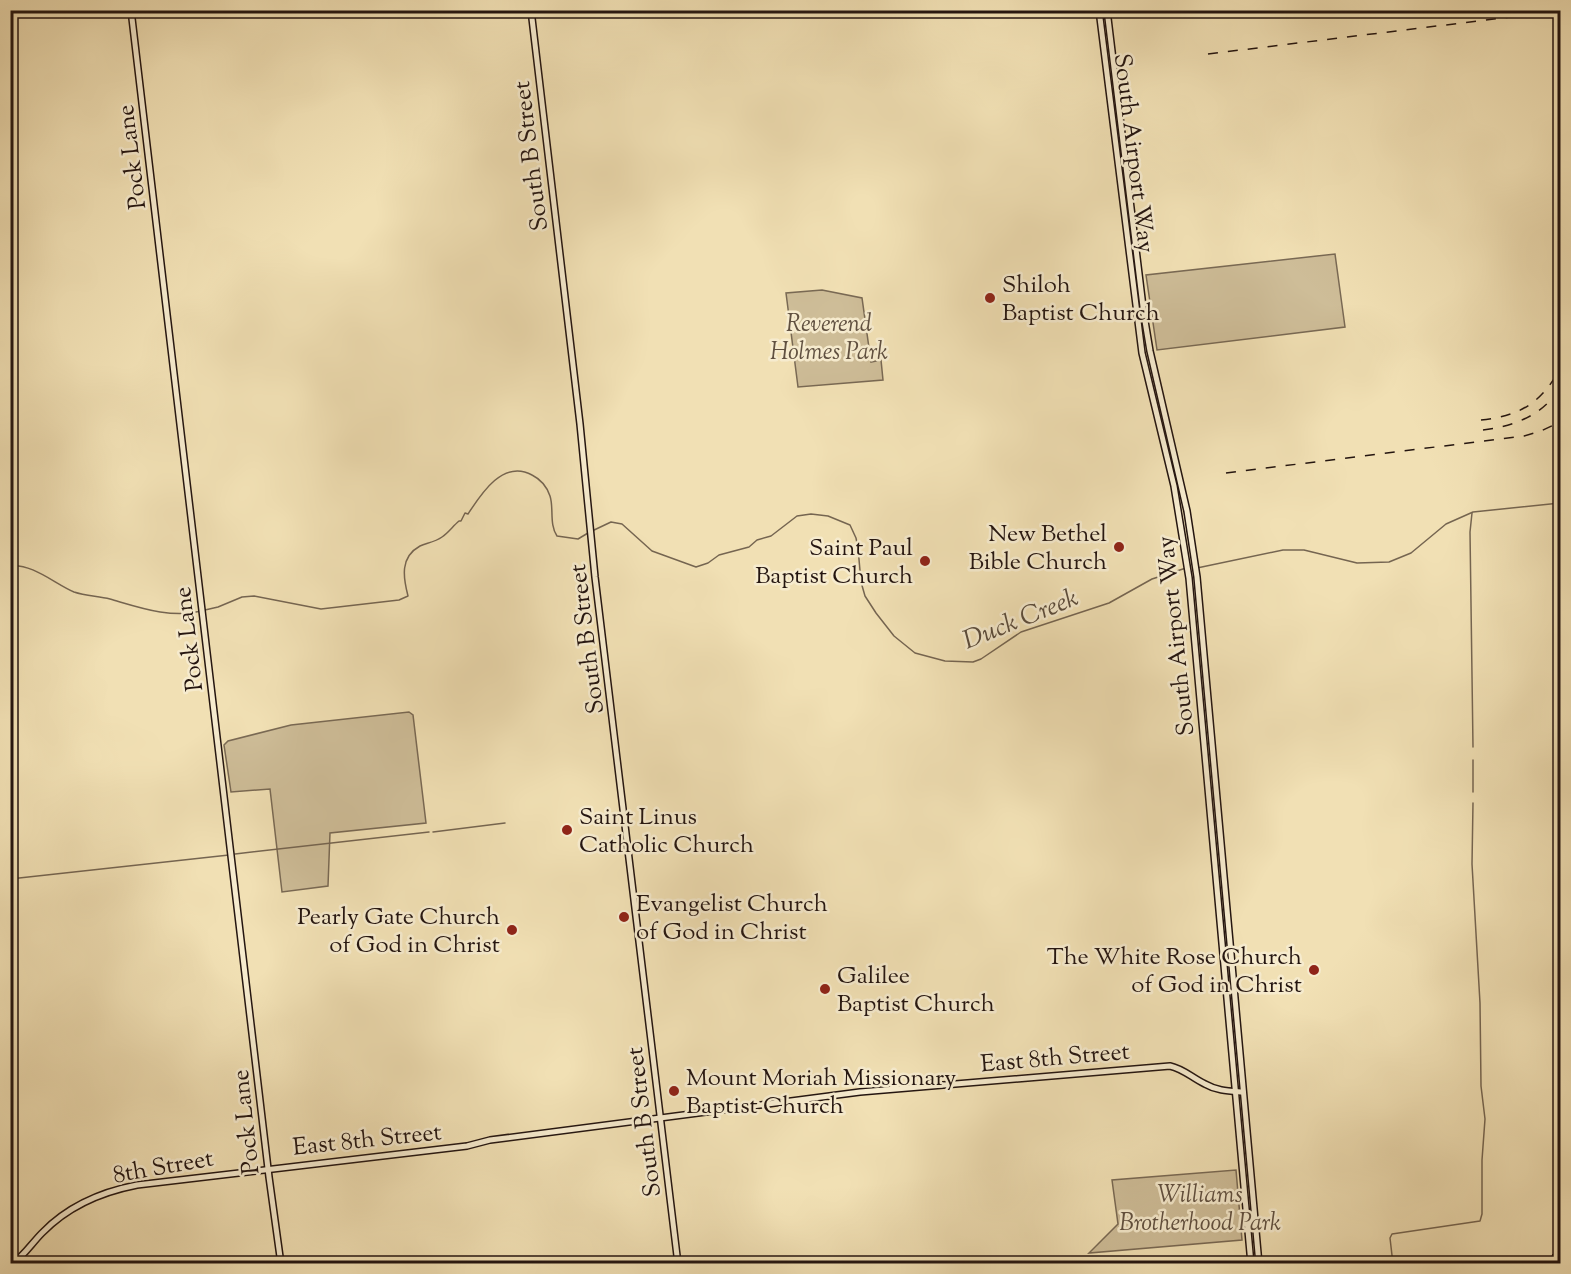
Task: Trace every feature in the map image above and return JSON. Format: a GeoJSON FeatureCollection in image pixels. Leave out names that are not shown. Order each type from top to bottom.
{"type":"FeatureCollection","features":[{"type":"Feature","properties":{"kind":"street","name":"Pock Lane"},"geometry":{"type":"LineString","coordinates":[[131,10],[281,1263]]}},
{"type":"Feature","properties":{"kind":"street","name":"South B Street"},"geometry":{"type":"LineString","coordinates":[[531,10],[678,1263]]}},
{"type":"Feature","properties":{"kind":"street","name":"South Airport Way"},"geometry":{"type":"LineString","coordinates":[[1099,10],[1142,353],[1174,486],[1189,576],[1258,1263]]}},
{"type":"Feature","properties":{"kind":"street","name":"South Airport Way"},"geometry":{"type":"LineString","coordinates":[[1107,10],[1144,315],[1150,351],[1186,505],[1197,575],[1240,1092],[1251,1263]]}},
{"type":"Feature","properties":{"kind":"street","name":"East 8th Street"},"geometry":{"type":"LineString","coordinates":[[268,1168],[471,1144],[868,1091],[1166,1066],[1180,1068],[1209,1086],[1240,1092]]}},
{"type":"Feature","properties":{"kind":"street","name":"8th Street"},"geometry":{"type":"LineString","coordinates":[[14,1261],[42,1233],[70,1210],[112,1190],[268,1168]]}},
{"type":"Feature","properties":{"kind":"green space"},"geometry":{"type":"Polygon","coordinates":[[[1335,254],[1345,327],[1157,350],[1146,275],[1335,254]]]}},
{"type":"Feature","properties":{"kind":"green space","name":"Reverend Holmes Park"},"geometry":{"type":"Polygon","coordinates":[[[822,290],[862,298],[871,362],[881,360],[883,380],[798,387],[786,293],[822,290]]]}},
{"type":"Feature","properties":{"kind":"green space"},"geometry":{"type":"Polygon","coordinates":[[[409,712],[413,715],[426,823],[330,833],[328,886],[282,892],[270,789],[231,792],[224,745],[228,741],[291,725],[409,712]]]}},
{"type":"Feature","properties":{"kind":"green space","name":"Williams Brotherhood Park"},"geometry":{"type":"Polygon","coordinates":[[[1236,1170],[1242,1240],[1089,1253],[1118,1224],[1112,1180],[1236,1170]]]}},
{"type":"Feature","properties":{"kind":"waterway","name":"Duck Creek"},"geometry":{"type":"LineString","coordinates":[[205,610],[242,597],[254,596],[321,609],[399,600],[408,596],[404,575],[409,556],[420,546],[444,535],[461,521],[465,513],[468,514],[479,497],[494,481],[512,472],[521,471],[532,475],[545,486],[550,496],[553,526],[557,536],[578,539],[588,533]]}},
{"type":"Feature","properties":{"kind":"waterway","name":"Duck Creek"},"geometry":{"type":"LineString","coordinates":[[1197,568],[1283,550],[1304,550],[1357,563],[1389,562],[1411,553],[1446,524],[1473,512],[1560,503]]}},
{"type":"Feature","properties":{"kind":"waterway"},"geometry":{"type":"LineString","coordinates":[[1472,513],[1470,532],[1473,747]]}},
{"type":"Feature","properties":{"kind":"waterway","name":"Duck Creek"},"geometry":{"type":"LineString","coordinates":[[592,531],[611,522],[622,524],[652,551],[696,567],[708,563],[719,555],[749,547],[757,540],[771,536],[797,516],[811,514],[828,516],[850,525],[856,538],[861,582],[865,596],[894,636],[915,653],[945,661],[973,662],[981,659],[1021,632],[1109,603],[1152,579],[1186,568]]}},
{"type":"Feature","properties":{"kind":"waterway","name":"Duck Creek"},"geometry":{"type":"LineString","coordinates":[[10,566],[35,571],[78,593],[166,613],[201,611]]}},
{"type":"Feature","properties":{"kind":"waterway"},"geometry":{"type":"LineString","coordinates":[[1473,760],[1473,792]]}},
{"type":"Feature","properties":{"kind":"waterway"},"geometry":{"type":"LineString","coordinates":[[1393,1264],[1390,1238],[1392,1234],[1480,1221],[1482,1214],[1485,1119],[1481,1086],[1480,1003],[1472,864],[1473,803]]}},
{"type":"Feature","properties":{"kind":"waterway"},"geometry":{"type":"LineString","coordinates":[[433,832],[505,823]]}},
{"type":"Feature","properties":{"kind":"waterway"},"geometry":{"type":"LineString","coordinates":[[235,854],[429,832]]}},
{"type":"Feature","properties":{"kind":"waterway"},"geometry":{"type":"LineString","coordinates":[[10,879],[229,855]]}},
{"type":"Feature","properties":{"kind":"railway"},"geometry":{"type":"LineString","coordinates":[[1208,54],[1560,11]]}},
{"type":"Feature","properties":{"kind":"railway"},"geometry":{"type":"LineString","coordinates":[[1481,420],[1507,415],[1528,406],[1545,391],[1560,369]]}},
{"type":"Feature","properties":{"kind":"railway"},"geometry":{"type":"LineString","coordinates":[[1483,430],[1506,426],[1536,413],[1553,398],[1560,388]]}},
{"type":"Feature","properties":{"kind":"railway"},"geometry":{"type":"LineString","coordinates":[[1226,473],[1524,436],[1560,422]]}},
{"type":"Feature","properties":{"kind":"railway"},"geometry":{"type":"LineString","coordinates":[[1551,1264],[1560,1215]]}},
{"type":"Feature","properties":{"kind":"place","name":"Shiloh Baptist Church"},"geometry":{"type":"Point","coordinates":[990,298]}},
{"type":"Feature","properties":{"kind":"place","name":"New Bethel Bible Church"},"geometry":{"type":"Point","coordinates":[1119,547]}},
{"type":"Feature","properties":{"kind":"place","name":"Saint Paul Baptist Church"},"geometry":{"type":"Point","coordinates":[925,561]}},
{"type":"Feature","properties":{"kind":"place","name":"Saint Linus Catholic Church"},"geometry":{"type":"Point","coordinates":[567,830]}},
{"type":"Feature","properties":{"kind":"place","name":"Evangelist Church of God in Christ"},"geometry":{"type":"Point","coordinates":[624,917]}},
{"type":"Feature","properties":{"kind":"place","name":"Pearly Gate Church of God in Christ"},"geometry":{"type":"Point","coordinates":[512,930]}},
{"type":"Feature","properties":{"kind":"place","name":"The White Rose Church of God in Christ"},"geometry":{"type":"Point","coordinates":[1314,970]}},
{"type":"Feature","properties":{"kind":"place","name":"Galilee Baptist Church"},"geometry":{"type":"Point","coordinates":[825,989]}},
{"type":"Feature","properties":{"kind":"place","name":"Mount Moriah Missionary Baptist Church"},"geometry":{"type":"Point","coordinates":[674,1091]}}]}
